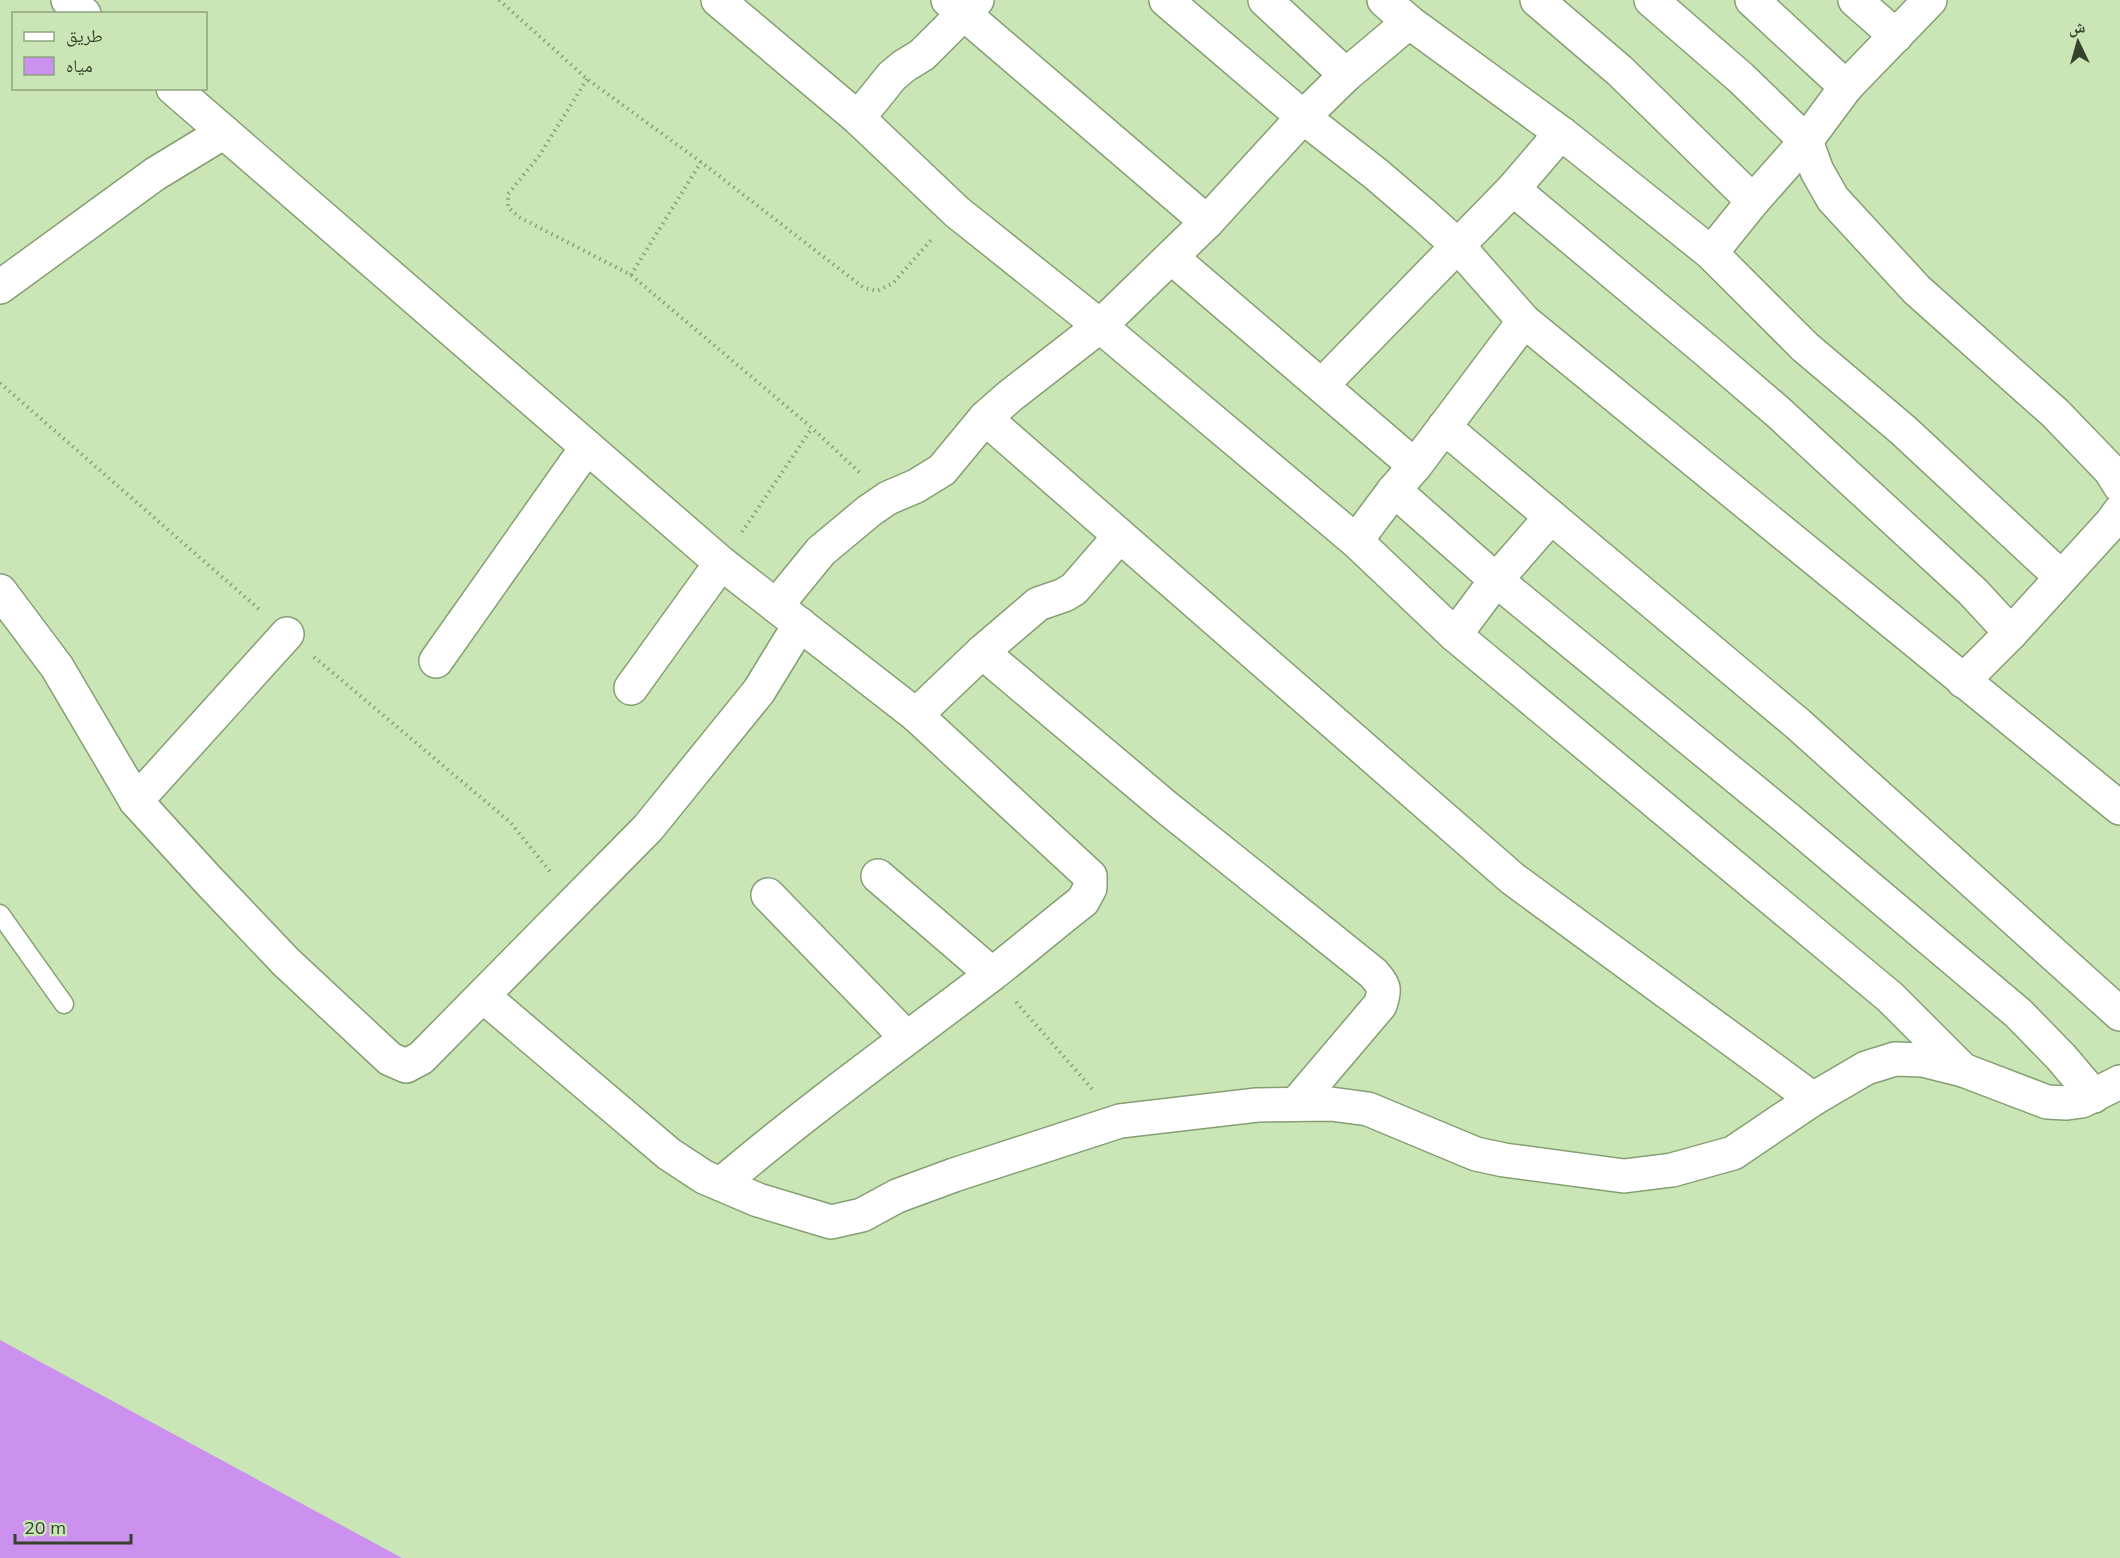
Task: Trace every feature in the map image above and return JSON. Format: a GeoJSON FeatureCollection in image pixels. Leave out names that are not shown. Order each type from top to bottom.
{"type":"FeatureCollection","features":[{"type":"Feature","properties":{"kind":"street"},"geometry":{"type":"LineString","coordinates":[[68,0],[82,12]]}},
{"type":"Feature","properties":{"kind":"street"},"geometry":{"type":"LineString","coordinates":[[718,0],[858,118],[957,212],[1100,326],[1356,541],[1455,635],[1890,997],[1963,1070]]}},
{"type":"Feature","properties":{"kind":"street"},"geometry":{"type":"LineString","coordinates":[[1166,0],[1303,117],[1376,174],[1458,246],[1524,321],[2120,808]]}},
{"type":"Feature","properties":{"kind":"street"},"geometry":{"type":"LineString","coordinates":[[1265,0],[1346,75]]}},
{"type":"Feature","properties":{"kind":"street"},"geometry":{"type":"LineString","coordinates":[[1384,0],[1561,133],[1711,253],[1805,346],[1903,430],[2061,577]]}},
{"type":"Feature","properties":{"kind":"street"},"geometry":{"type":"LineString","coordinates":[[1537,0],[1620,71],[1753,201]]}},
{"type":"Feature","properties":{"kind":"street"},"geometry":{"type":"LineString","coordinates":[[1651,0],[1741,78],[1806,141],[1817,171],[1833,199],[1917,290],[2055,412],[2110,470],[2120,486]]}},
{"type":"Feature","properties":{"kind":"street"},"geometry":{"type":"LineString","coordinates":[[1752,0],[1846,87]]}},
{"type":"Feature","properties":{"kind":"street"},"geometry":{"type":"LineString","coordinates":[[1855,0],[1896,36]]}},
{"type":"Feature","properties":{"kind":"street"},"geometry":{"type":"LineString","coordinates":[[1711,253],[1806,141],[1846,87],[1930,0]]}},
{"type":"Feature","properties":{"kind":"street"},"geometry":{"type":"LineString","coordinates":[[858,118],[892,76],[922,55],[963,4],[1207,222]]}},
{"type":"Feature","properties":{"kind":"street"},"geometry":{"type":"LineString","coordinates":[[0,591],[57,667],[136,801],[286,962],[390,1059],[406,1066],[421,1058],[648,828],[720,740],[759,691],[788,615],[821,551],[888,498],[916,486],[942,470],[985,418],[1100,326],[1207,222],[1303,117],[1346,75],[1409,21]]}},
{"type":"Feature","properties":{"kind":"street"},"geometry":{"type":"LineString","coordinates":[[175,90],[722,563],[916,715],[1090,876],[1090,888],[1083,901],[992,974],[906,1037],[762,1149],[722,1184]]}},
{"type":"Feature","properties":{"kind":"street"},"geometry":{"type":"LineString","coordinates":[[0,287],[155,174],[224,132]]}},
{"type":"Feature","properties":{"kind":"street"},"geometry":{"type":"LineString","coordinates":[[1322,385],[1513,189],[1561,133]]}},
{"type":"Feature","properties":{"kind":"street"},"geometry":{"type":"LineString","coordinates":[[1513,189],[1778,412],[1973,592],[2011,633]]}},
{"type":"Feature","properties":{"kind":"street"},"geometry":{"type":"LineString","coordinates":[[483,996],[669,1154],[704,1177],[758,1200],[831,1222],[862,1215],[897,1196],[954,1175],[1120,1121],[1257,1105],[1331,1104],[1368,1109],[1476,1154],[1504,1160],[1624,1176],[1672,1170],[1733,1153],[1813,1099],[1866,1068],[1895,1059],[1923,1060],[1963,1070],[2047,1102],[2082,1101],[2107,1089],[2061,1057],[2018,1013],[1789,820],[1496,580],[1322,385],[1171,257]]}},
{"type":"Feature","properties":{"kind":"street"},"geometry":{"type":"LineString","coordinates":[[1356,541],[1524,321]]}},
{"type":"Feature","properties":{"kind":"street"},"geometry":{"type":"LineString","coordinates":[[985,418],[1513,879],[1813,1099]]}},
{"type":"Feature","properties":{"kind":"street"},"geometry":{"type":"LineString","coordinates":[[1444,427],[1798,724],[2120,1014]]}},
{"type":"Feature","properties":{"kind":"street"},"geometry":{"type":"LineString","coordinates":[[436,661],[587,447]]}},
{"type":"Feature","properties":{"kind":"street"},"geometry":{"type":"LineString","coordinates":[[1963,681],[2011,633],[2120,511]]}},
{"type":"Feature","properties":{"kind":"street"},"geometry":{"type":"LineString","coordinates":[[1455,635],[1496,580],[1551,517]]}},
{"type":"Feature","properties":{"kind":"street"},"geometry":{"type":"LineString","coordinates":[[916,715],[982,652],[1038,604],[1074,589],[1119,537]]}},
{"type":"Feature","properties":{"kind":"street"},"geometry":{"type":"LineString","coordinates":[[631,687],[722,563]]}},
{"type":"Feature","properties":{"kind":"street"},"geometry":{"type":"LineString","coordinates":[[136,801],[287,634]]}},
{"type":"Feature","properties":{"kind":"street"},"geometry":{"type":"LineString","coordinates":[[982,652],[1166,807],[1373,973],[1382,984],[1385,992],[1380,1005],[1296,1104]]}},
{"type":"Feature","properties":{"kind":"street"},"geometry":{"type":"LineString","coordinates":[[878,876],[992,974]]}},
{"type":"Feature","properties":{"kind":"street"},"geometry":{"type":"LineString","coordinates":[[768,895],[906,1037]]}},
{"type":"Feature","properties":{"kind":"lane"},"geometry":{"type":"LineString","coordinates":[[0,914],[64,1005]]}},
{"type":"Feature","properties":{"kind":"path"},"geometry":{"type":"LineString","coordinates":[[499,0],[587,79],[701,162],[864,288],[877,291],[893,283],[957,212]]}},
{"type":"Feature","properties":{"kind":"path"},"geometry":{"type":"LineString","coordinates":[[587,79],[539,156],[508,194],[508,207],[519,218],[631,275],[812,428],[888,498]]}},
{"type":"Feature","properties":{"kind":"path"},"geometry":{"type":"LineString","coordinates":[[631,275],[701,162]]}},
{"type":"Feature","properties":{"kind":"path"},"geometry":{"type":"LineString","coordinates":[[0,383],[287,634],[510,822],[575,902]]}},
{"type":"Feature","properties":{"kind":"path"},"geometry":{"type":"LineString","coordinates":[[722,563],[812,428]]}},
{"type":"Feature","properties":{"kind":"path"},"geometry":{"type":"LineString","coordinates":[[992,974],[1120,1121]]}},
{"type":"Feature","properties":{"kind":"water"},"geometry":{"type":"Polygon","coordinates":[[[0,1340],[402,1558],[0,1558],[0,1340]]]}}]}
